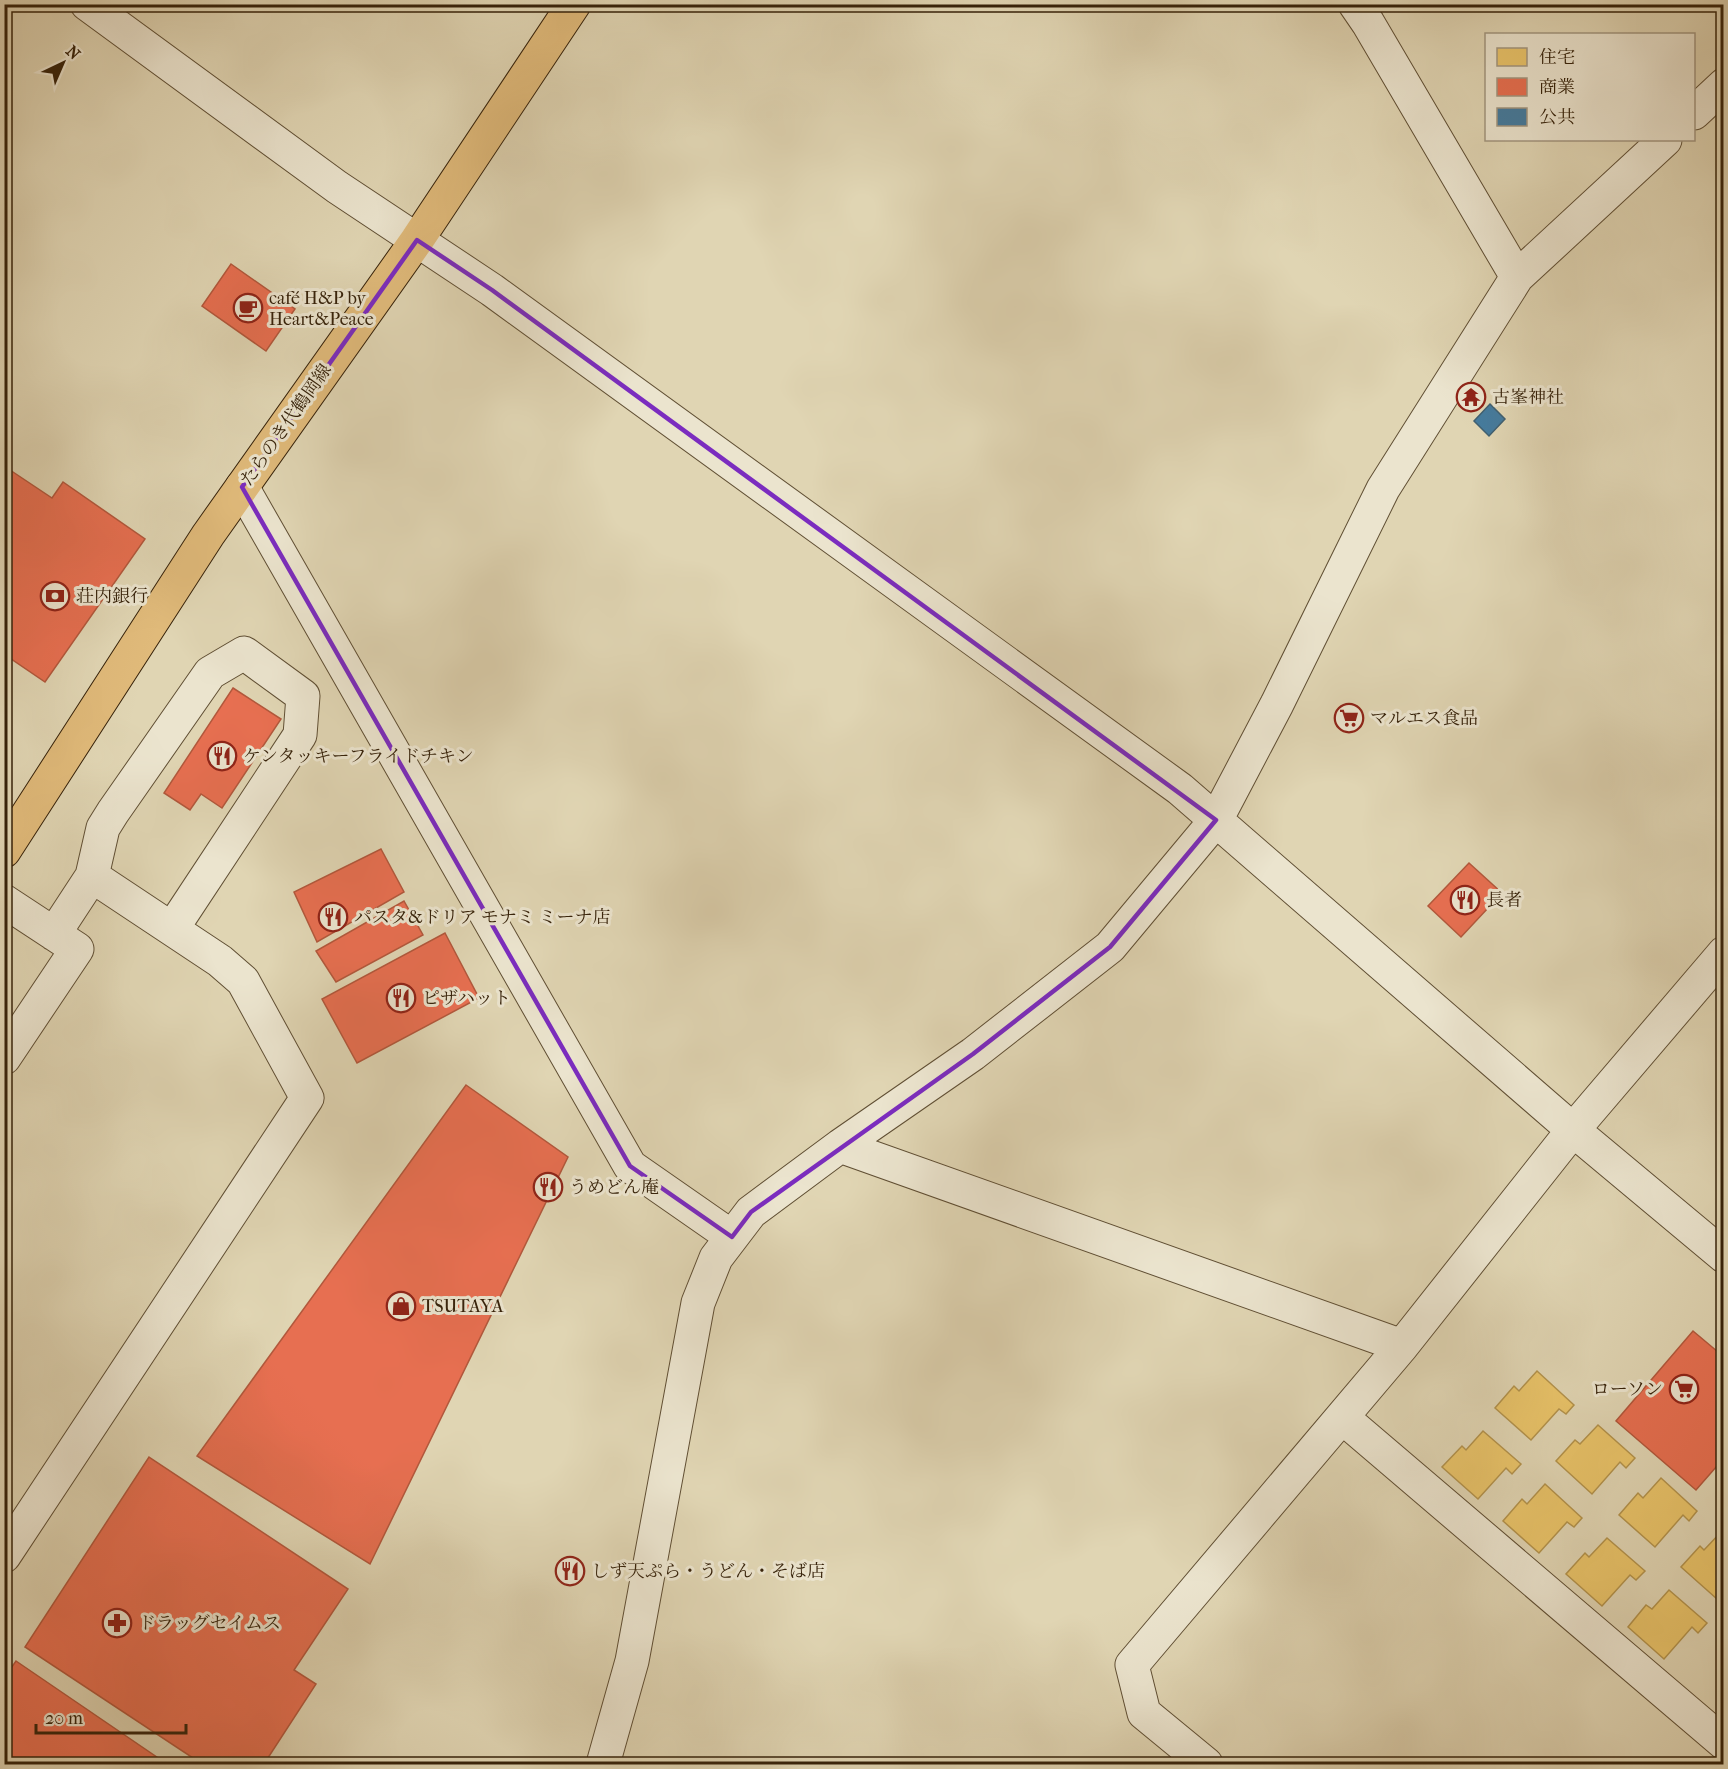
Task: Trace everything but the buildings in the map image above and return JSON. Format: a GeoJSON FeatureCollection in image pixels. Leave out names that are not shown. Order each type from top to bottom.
{"type":"FeatureCollection","features":[{"type":"Feature","properties":{"kind":"main road","name":"たらのき代鶴岡線"},"geometry":{"type":"LineString","coordinates":[[4,851],[208,535],[417,240],[574,4]]}},
{"type":"Feature","properties":{"kind":"street"},"geometry":{"type":"LineString","coordinates":[[1354,4],[1368,23],[1517,277]]}},
{"type":"Feature","properties":{"kind":"street"},"geometry":{"type":"LineString","coordinates":[[91,6],[337,187],[541,325],[1180,789],[1573,1130],[1724,1256]]}},
{"type":"Feature","properties":{"kind":"street"},"geometry":{"type":"LineString","coordinates":[[1695,112],[1724,85]]}},
{"type":"Feature","properties":{"kind":"street"},"geometry":{"type":"LineString","coordinates":[[603,1764],[632,1660],[699,1304],[716,1258],[751,1212],[840,1146],[973,1054],[1110,947],[1216,820],[1277,704],[1383,489],[1517,277],[1664,141]]}},
{"type":"Feature","properties":{"kind":"street"},"geometry":{"type":"LineString","coordinates":[[242,487],[630,1166],[732,1237]]}},
{"type":"Feature","properties":{"kind":"street"},"geometry":{"type":"LineString","coordinates":[[54,934],[92,876],[103,828],[113,812],[210,673],[244,653],[303,696],[300,735],[172,929]]}},
{"type":"Feature","properties":{"kind":"street"},"geometry":{"type":"LineString","coordinates":[[4,1556],[307,1098],[243,981],[220,961],[92,876]]}},
{"type":"Feature","properties":{"kind":"street"},"geometry":{"type":"LineString","coordinates":[[4,901],[76,949],[4,1058]]}},
{"type":"Feature","properties":{"kind":"street"},"geometry":{"type":"LineString","coordinates":[[1206,1764],[1144,1713],[1132,1665],[1343,1418],[1573,1130],[1724,953]]}},
{"type":"Feature","properties":{"kind":"street"},"geometry":{"type":"LineString","coordinates":[[840,1146],[1402,1347]]}},
{"type":"Feature","properties":{"kind":"street"},"geometry":{"type":"LineString","coordinates":[[1343,1418],[1724,1743]]}},
{"type":"Feature","properties":{"kind":"highlighted area"},"geometry":{"type":"Polygon","coordinates":[[[417,240],[492,290],[1216,820],[1110,947],[973,1054],[751,1212],[732,1237],[630,1166],[242,487],[417,240]]]}},
{"type":"Feature","properties":{"kind":"place","name":"café H&P by Heart&Peace"},"geometry":{"type":"Point","coordinates":[248,308]}},
{"type":"Feature","properties":{"kind":"place","name":"古峯神社"},"geometry":{"type":"Point","coordinates":[1471,397]}},
{"type":"Feature","properties":{"kind":"place","name":"荘内銀行"},"geometry":{"type":"Point","coordinates":[55,596]}},
{"type":"Feature","properties":{"kind":"place","name":"マルエス食品"},"geometry":{"type":"Point","coordinates":[1349,718]}},
{"type":"Feature","properties":{"kind":"place","name":"ケンタッキーフライドチキン"},"geometry":{"type":"Point","coordinates":[222,756]}},
{"type":"Feature","properties":{"kind":"place","name":"長者"},"geometry":{"type":"Point","coordinates":[1465,900]}},
{"type":"Feature","properties":{"kind":"place","name":"パスタ&ドリア モナミ ミーナ店"},"geometry":{"type":"Point","coordinates":[333,917]}},
{"type":"Feature","properties":{"kind":"place","name":"ピザハット"},"geometry":{"type":"Point","coordinates":[401,998]}},
{"type":"Feature","properties":{"kind":"place","name":"うめどん庵"},"geometry":{"type":"Point","coordinates":[548,1187]}},
{"type":"Feature","properties":{"kind":"place","name":"TSUTAYA"},"geometry":{"type":"Point","coordinates":[401,1306]}},
{"type":"Feature","properties":{"kind":"place","name":"ローソン"},"geometry":{"type":"Point","coordinates":[1684,1389]}},
{"type":"Feature","properties":{"kind":"place","name":"しず天ぷら・うどん・そば店"},"geometry":{"type":"Point","coordinates":[570,1571]}},
{"type":"Feature","properties":{"kind":"place","name":"ドラッグセイムス"},"geometry":{"type":"Point","coordinates":[117,1623]}}]}
